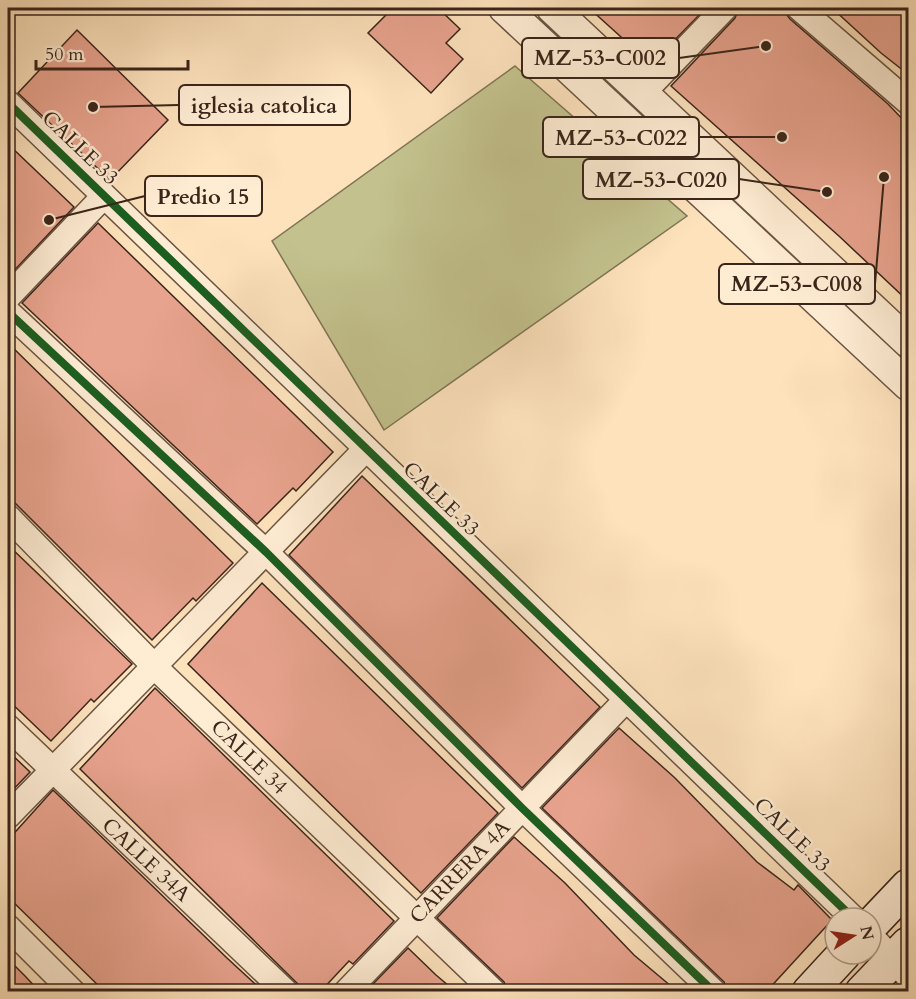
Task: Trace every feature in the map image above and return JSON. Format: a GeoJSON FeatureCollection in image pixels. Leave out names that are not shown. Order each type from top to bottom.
{"type":"FeatureCollection","features":[{"type":"Feature","properties":{"kind":"main road"},"geometry":{"type":"LineString","coordinates":[[883,913],[909,886]]}},
{"type":"Feature","properties":{"kind":"main road"},"geometry":{"type":"LineString","coordinates":[[862,992],[904,960]]}},
{"type":"Feature","properties":{"kind":"main road"},"geometry":{"type":"LineString","coordinates":[[809,992],[833,966]]}},
{"type":"Feature","properties":{"kind":"street"},"geometry":{"type":"LineString","coordinates":[[504,8],[909,385]]}},
{"type":"Feature","properties":{"kind":"street"},"geometry":{"type":"LineString","coordinates":[[552,8],[909,342]]}},
{"type":"Feature","properties":{"kind":"street"},"geometry":{"type":"LineString","coordinates":[[642,94],[725,8]]}},
{"type":"Feature","properties":{"kind":"street"},"geometry":{"type":"LineString","coordinates":[[799,8],[909,102]]}},
{"type":"Feature","properties":{"kind":"street","name":"CALLE 33"},"geometry":{"type":"LineString","coordinates":[[8,103],[625,701],[840,906]]}},
{"type":"Feature","properties":{"kind":"street"},"geometry":{"type":"LineString","coordinates":[[8,297],[104,196]]}},
{"type":"Feature","properties":{"kind":"street"},"geometry":{"type":"LineString","coordinates":[[8,312],[266,552],[522,808],[714,992]]}},
{"type":"Feature","properties":{"kind":"street"},"geometry":{"type":"LineString","coordinates":[[8,816],[51,769],[155,667],[366,450]]}},
{"type":"Feature","properties":{"kind":"street","name":"CALLE 34"},"geometry":{"type":"LineString","coordinates":[[8,517],[155,667],[494,992]]}},
{"type":"Feature","properties":{"kind":"street","name":"CARRERA 4A"},"geometry":{"type":"LineString","coordinates":[[346,992],[625,701]]}},
{"type":"Feature","properties":{"kind":"street","name":"CALLE 34A"},"geometry":{"type":"LineString","coordinates":[[8,727],[286,992]]}},
{"type":"Feature","properties":{"kind":"street"},"geometry":{"type":"LineString","coordinates":[[8,927],[74,992]]}},
{"type":"Feature","properties":{"kind":"street"},"geometry":{"type":"LineString","coordinates":[[883,945],[904,960]]}},
{"type":"Feature","properties":{"kind":"shaded area"},"geometry":{"type":"Polygon","coordinates":[[[515,66],[687,216],[384,430],[272,241],[515,66]]]}},
{"type":"Feature","properties":{"kind":"building"},"geometry":{"type":"Polygon","coordinates":[[[393,8],[438,8],[460,29],[446,43],[463,59],[431,93],[368,33],[393,8]]]}},
{"type":"Feature","properties":{"kind":"building"},"geometry":{"type":"Polygon","coordinates":[[[589,8],[706,8],[651,64],[589,8]]]}},
{"type":"Feature","properties":{"kind":"building"},"geometry":{"type":"Polygon","coordinates":[[[739,8],[782,8],[790,19],[888,104],[909,126],[909,302],[671,86],[735,18],[739,8]]]}},
{"type":"Feature","properties":{"kind":"building"},"geometry":{"type":"Polygon","coordinates":[[[832,8],[909,8],[909,75],[881,53],[832,8]]]}},
{"type":"Feature","properties":{"kind":"building"},"geometry":{"type":"Polygon","coordinates":[[[77,30],[168,120],[110,180],[18,93],[77,30]]]}},
{"type":"Feature","properties":{"kind":"building"},"geometry":{"type":"Polygon","coordinates":[[[8,144],[74,207],[8,277],[8,144]]]}},
{"type":"Feature","properties":{"kind":"building"},"geometry":{"type":"Polygon","coordinates":[[[98,223],[333,452],[296,491],[293,488],[257,524],[22,303],[98,223]]]}},
{"type":"Feature","properties":{"kind":"building"},"geometry":{"type":"Polygon","coordinates":[[[8,343],[233,563],[196,601],[193,598],[152,640],[8,496],[8,343]]]}},
{"type":"Feature","properties":{"kind":"building"},"geometry":{"type":"Polygon","coordinates":[[[362,476],[600,707],[522,788],[289,555],[362,476]]]}},
{"type":"Feature","properties":{"kind":"building"},"geometry":{"type":"Polygon","coordinates":[[[8,545],[132,664],[94,702],[91,699],[51,741],[8,700],[8,545]]]}},
{"type":"Feature","properties":{"kind":"building"},"geometry":{"type":"Polygon","coordinates":[[[262,583],[498,813],[421,893],[188,664],[262,583]]]}},
{"type":"Feature","properties":{"kind":"building"},"geometry":{"type":"Polygon","coordinates":[[[155,688],[394,921],[353,964],[349,961],[320,992],[306,992],[80,769],[155,688]]]}},
{"type":"Feature","properties":{"kind":"building"},"geometry":{"type":"Polygon","coordinates":[[[619,728],[675,778],[757,862],[794,890],[798,885],[823,911],[823,930],[766,992],[728,992],[724,982],[542,808],[619,728]]]}},
{"type":"Feature","properties":{"kind":"building"},"geometry":{"type":"Polygon","coordinates":[[[8,751],[30,772],[8,795],[8,751]]]}},
{"type":"Feature","properties":{"kind":"building"},"geometry":{"type":"Polygon","coordinates":[[[53,790],[264,992],[105,992],[8,897],[8,840],[53,790]]]}},
{"type":"Feature","properties":{"kind":"building"},"geometry":{"type":"Polygon","coordinates":[[[514,837],[565,883],[634,955],[678,992],[508,992],[504,982],[437,918],[514,837]]]}},
{"type":"Feature","properties":{"kind":"building"},"geometry":{"type":"Polygon","coordinates":[[[408,948],[456,992],[379,992],[372,985],[408,948]]]}},
{"type":"Feature","properties":{"kind":"building"},"geometry":{"type":"Polygon","coordinates":[[[8,959],[25,976],[40,992],[8,992],[8,959]]]}},
{"type":"Feature","properties":{"kind":"cycle path"},"geometry":{"type":"LineString","coordinates":[[8,103],[841,906]]}},
{"type":"Feature","properties":{"kind":"cycle path"},"geometry":{"type":"LineString","coordinates":[[8,312],[266,552],[522,808],[714,992]]}},
{"type":"Feature","properties":{"kind":"place","name":"MZ-53-C002"},"geometry":{"type":"Point","coordinates":[766,46]}},
{"type":"Feature","properties":{"kind":"place","name":"iglesia catolica"},"geometry":{"type":"Point","coordinates":[93,107]}},
{"type":"Feature","properties":{"kind":"place","name":"MZ-53-C022"},"geometry":{"type":"Point","coordinates":[782,137]}},
{"type":"Feature","properties":{"kind":"place","name":"MZ-53-C008"},"geometry":{"type":"Point","coordinates":[884,177]}},
{"type":"Feature","properties":{"kind":"place","name":"MZ-53-C020"},"geometry":{"type":"Point","coordinates":[827,192]}},
{"type":"Feature","properties":{"kind":"place","name":"Predio 15"},"geometry":{"type":"Point","coordinates":[49,220]}}]}
